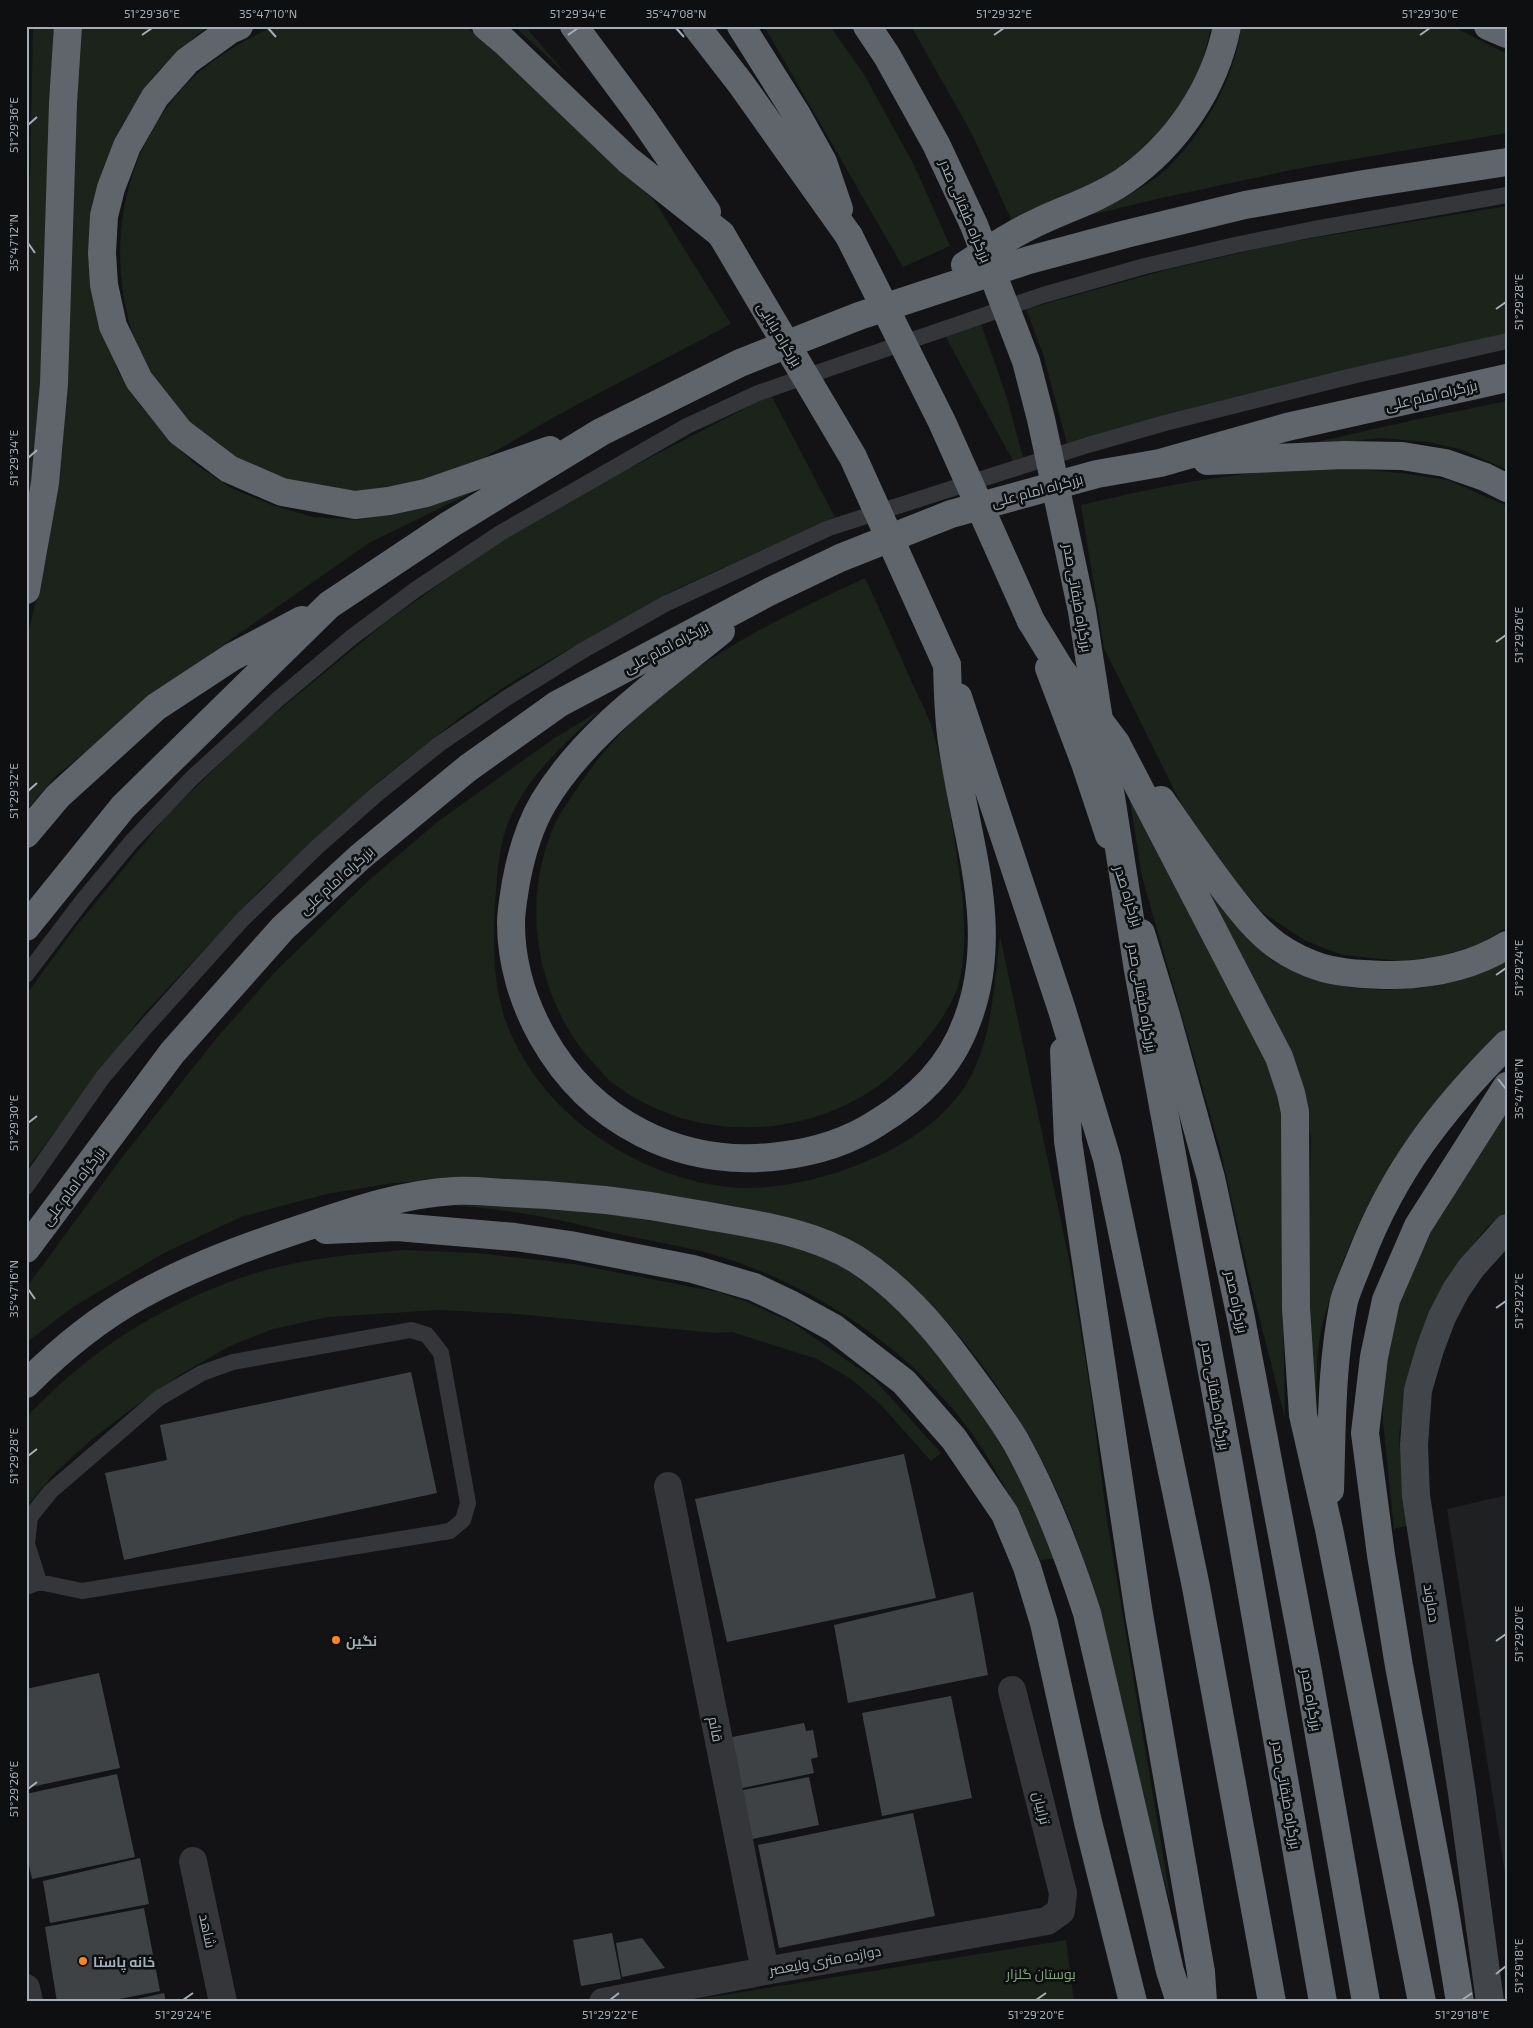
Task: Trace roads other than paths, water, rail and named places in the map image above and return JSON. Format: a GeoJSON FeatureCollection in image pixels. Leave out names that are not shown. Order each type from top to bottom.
{"type":"FeatureCollection","features":[{"type":"Feature","properties":{"kind":"highway"},"geometry":{"type":"LineString","coordinates":[[26,590],[45,483],[54,384],[63,103],[68,26]]}},
{"type":"Feature","properties":{"kind":"highway"},"geometry":{"type":"LineString","coordinates":[[239,26],[230,30],[187,61],[155,97],[127,146],[111,188],[104,216],[102,253],[104,285],[113,326],[139,380],[180,432],[229,469],[282,492],[355,505],[426,492],[601,432]]}},
{"type":"Feature","properties":{"kind":"highway"},"geometry":{"type":"LineString","coordinates":[[486,26],[628,160],[721,234]]}},
{"type":"Feature","properties":{"kind":"highway","name":"بزرگراه بابایی"},"geometry":{"type":"LineString","coordinates":[[574,26],[641,116],[721,234],[853,457],[946,665]]}},
{"type":"Feature","properties":{"kind":"highway"},"geometry":{"type":"LineString","coordinates":[[696,26],[741,84],[849,236]]}},
{"type":"Feature","properties":{"kind":"highway"},"geometry":{"type":"LineString","coordinates":[[741,26],[797,115],[823,162],[849,236],[942,422],[1030,621],[1061,670],[1156,793],[1217,879],[1252,924],[1276,945],[1301,959],[1325,968],[1373,975],[1415,974],[1445,970],[1471,962],[1507,945]]}},
{"type":"Feature","properties":{"kind":"highway","name":"بزرگراه طبقاتی صدر"},"geometry":{"type":"LineString","coordinates":[[867,26],[887,56],[936,144],[974,225],[1026,361],[1041,419],[1082,611],[1138,970],[1229,1464],[1323,2002]]}},
{"type":"Feature","properties":{"kind":"highway"},"geometry":{"type":"LineString","coordinates":[[926,294],[967,264],[1034,224],[1095,198],[1123,182],[1146,163],[1166,144],[1187,118],[1208,84],[1222,51],[1227,26]]}},
{"type":"Feature","properties":{"kind":"highway"},"geometry":{"type":"LineString","coordinates":[[1488,26],[1507,34]]}},
{"type":"Feature","properties":{"kind":"highway"},"geometry":{"type":"LineString","coordinates":[[26,834],[58,796],[156,707],[232,657],[329,605],[449,525],[601,432],[740,364],[859,316],[1029,260],[1126,234],[1245,205],[1507,162]]}},
{"type":"Feature","properties":{"kind":"highway","name":"بزرگراه امام علی"},"geometry":{"type":"LineString","coordinates":[[26,1248],[172,1053],[283,928],[360,857],[468,768],[558,704],[767,593],[840,558],[951,514],[1097,474],[1160,463],[1287,427],[1507,378]]}},
{"type":"Feature","properties":{"kind":"highway"},"geometry":{"type":"LineString","coordinates":[[1160,463],[1344,455],[1402,456],[1445,463],[1485,477],[1507,488]]}},
{"type":"Feature","properties":{"kind":"highway"},"geometry":{"type":"LineString","coordinates":[[767,593],[634,703],[580,753],[542,804],[530,830],[520,860],[511,924],[516,973],[531,1015],[551,1051],[575,1085],[612,1117],[652,1138],[686,1151],[720,1157],[758,1159],[805,1153],[858,1136],[905,1106],[929,1083],[956,1048],[968,1020],[976,989],[984,931],[977,866],[952,747],[946,665]]}},
{"type":"Feature","properties":{"kind":"highway"},"geometry":{"type":"LineString","coordinates":[[26,927],[123,807],[329,605]]}},
{"type":"Feature","properties":{"kind":"highway","name":"بزرگراه صدر"},"geometry":{"type":"LineString","coordinates":[[1030,621],[1085,763],[1127,887],[1166,1015],[1211,1178],[1241,1318],[1274,1492],[1366,2002]]}},
{"type":"Feature","properties":{"kind":"highway"},"geometry":{"type":"LineString","coordinates":[[946,665],[1062,1010],[1107,1159],[1196,1588],[1272,2002]]}},
{"type":"Feature","properties":{"kind":"highway"},"geometry":{"type":"LineString","coordinates":[[1116,743],[1279,1057],[1291,1093],[1296,1135],[1296,1308],[1303,1415],[1329,1529],[1422,2002]]}},
{"type":"Feature","properties":{"kind":"highway"},"geometry":{"type":"LineString","coordinates":[[1062,1010],[1068,1141],[1139,1614],[1201,1972],[1203,2002]]}},
{"type":"Feature","properties":{"kind":"highway"},"geometry":{"type":"LineString","coordinates":[[1329,1529],[1333,1368],[1345,1299],[1370,1233],[1399,1175],[1438,1119],[1478,1073],[1507,1044]]}},
{"type":"Feature","properties":{"kind":"highway"},"geometry":{"type":"LineString","coordinates":[[1460,2002],[1399,1666],[1378,1536],[1365,1434],[1374,1358],[1386,1300],[1418,1226],[1507,1086]]}},
{"type":"Feature","properties":{"kind":"highway"},"geometry":{"type":"LineString","coordinates":[[26,1384],[89,1330],[140,1296],[210,1261],[292,1231],[382,1202],[454,1191],[575,1196],[649,1205],[801,1235],[829,1245],[856,1259],[901,1294],[927,1320],[950,1348],[994,1408],[1016,1442],[1045,1501],[1061,1538],[1087,1613],[1170,1971],[1180,2002]]}},
{"type":"Feature","properties":{"kind":"highway"},"geometry":{"type":"LineString","coordinates":[[292,1231],[397,1227],[515,1237],[570,1245],[693,1269],[754,1287],[792,1304],[834,1328],[904,1382],[954,1439],[1005,1514],[1027,1567],[1044,1623],[1088,1822],[1133,2002]]}},
{"type":"Feature","properties":{"kind":"main road","name":"دماوند"},"geometry":{"type":"LineString","coordinates":[[1490,2002],[1462,1793],[1416,1496],[1414,1445],[1418,1390],[1442,1317],[1471,1268],[1507,1228]]}},
{"type":"Feature","properties":{"kind":"street","name":"قائم"},"geometry":{"type":"LineString","coordinates":[[668,1486],[764,1971]]}},
{"type":"Feature","properties":{"kind":"street","name":"ترابیان"},"geometry":{"type":"LineString","coordinates":[[1012,1690],[1063,1893],[1061,1911],[1047,1921]]}},
{"type":"Feature","properties":{"kind":"street","name":"شاهد"},"geometry":{"type":"LineString","coordinates":[[192,1861],[223,2002]]}},
{"type":"Feature","properties":{"kind":"street","name":"دوازده متری ولیعصر"},"geometry":{"type":"LineString","coordinates":[[603,2002],[672,1995],[764,1971],[1047,1921]]}},
{"type":"Feature","properties":{"kind":"street"},"geometry":{"type":"LineString","coordinates":[[26,1988],[29,2002]]}},
{"type":"Feature","properties":{"kind":"lane"},"geometry":{"type":"LineString","coordinates":[[26,975],[83,900],[132,841],[193,777],[352,637],[415,590],[502,532],[688,426],[758,393],[1052,292],[1145,266],[1235,245],[1314,229],[1507,196]]}},
{"type":"Feature","properties":{"kind":"lane"},"geometry":{"type":"LineString","coordinates":[[26,1186],[103,1077],[143,1030],[242,920],[317,847],[377,794],[438,745],[505,699],[582,651],[665,604],[829,528],[1088,444],[1361,374],[1507,342]]}},
{"type":"Feature","properties":{"kind":"lane"},"geometry":{"type":"LineString","coordinates":[[411,1330],[427,1335],[441,1353],[468,1503],[463,1520],[450,1531],[82,1591],[32,1584],[27,1544],[30,1518],[51,1491],[159,1398],[202,1373],[233,1362],[411,1330]]}},
{"type":"Feature","properties":{"kind":"place","name":"نگین"},"geometry":{"type":"Point","coordinates":[336,1640]}},
{"type":"Feature","properties":{"kind":"place","name":"خانه پاستا"},"geometry":{"type":"Point","coordinates":[83,1961]}},
{"type":"Feature","properties":{"kind":"park label","name":"بوستان گلزار"},"geometry":{"type":"Point","coordinates":[1041,1973]}}]}
